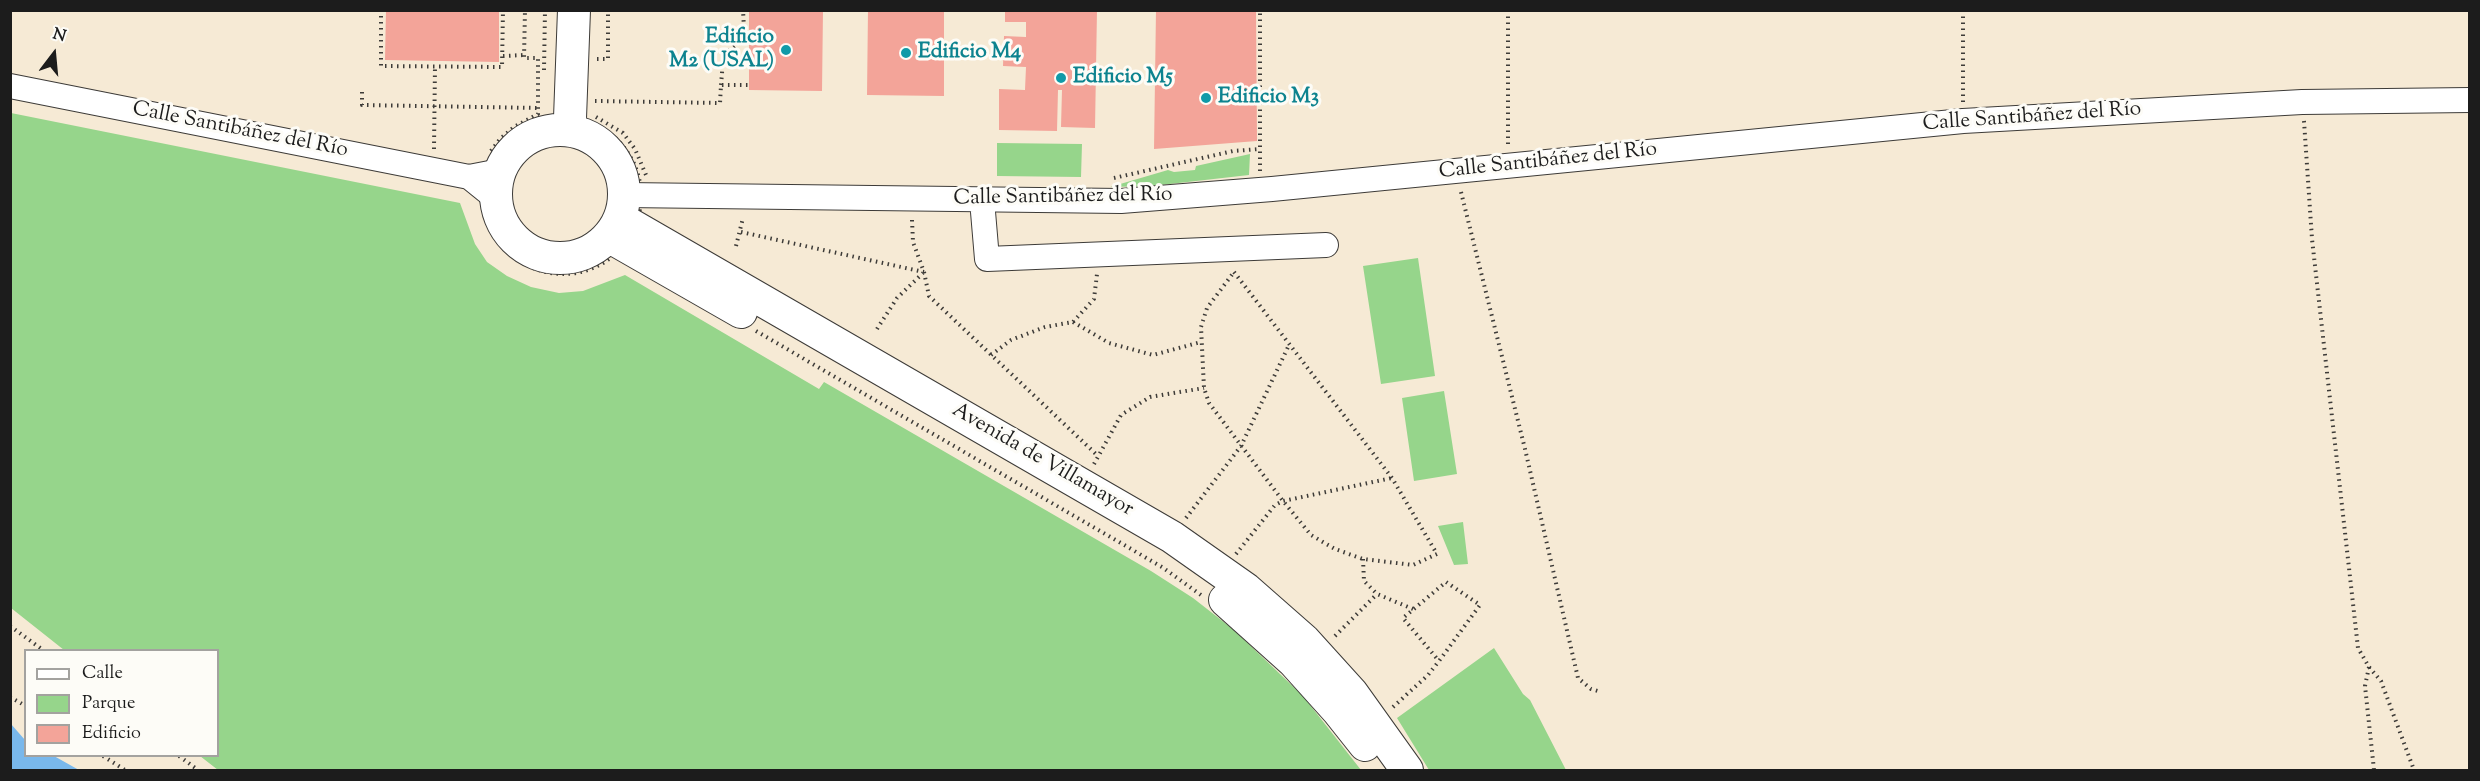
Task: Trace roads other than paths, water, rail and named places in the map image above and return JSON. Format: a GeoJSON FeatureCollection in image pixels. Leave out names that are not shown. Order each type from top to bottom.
{"type":"FeatureCollection","features":[{"type":"Feature","properties":{"kind":"main road"},"geometry":{"type":"LineString","coordinates":[[552,10],[559,118]]}},
{"type":"Feature","properties":{"kind":"main road"},"geometry":{"type":"LineString","coordinates":[[559,118],[590,136],[616,161],[623,177],[627,224],[595,249],[577,257],[557,259],[538,255],[521,246],[508,233],[499,216],[487,179],[512,151],[559,118],[574,10]]}},
{"type":"Feature","properties":{"kind":"main road","name":"Avenida de Villamayor"},"geometry":{"type":"LineString","coordinates":[[627,224],[1166,558],[1237,609],[1293,661],[1338,711],[1384,771]]}},
{"type":"Feature","properties":{"kind":"main road","name":"Avenida de Villamayor"},"geometry":{"type":"LineString","coordinates":[[627,224],[1172,537],[1246,589],[1304,640],[1352,693],[1407,771]]}},
{"type":"Feature","properties":{"kind":"street","name":"Calle Santibáñez del Río"},"geometry":{"type":"LineString","coordinates":[[10,86],[487,179]]}},
{"type":"Feature","properties":{"kind":"street","name":"Calle Santibáñez del Río"},"geometry":{"type":"LineString","coordinates":[[627,224],[982,200],[1121,201],[1456,171],[1963,121],[2302,102],[2469,100]]}},
{"type":"Feature","properties":{"kind":"street"},"geometry":{"type":"LineString","coordinates":[[982,200],[987,259],[1326,245]]}},
{"type":"Feature","properties":{"kind":"water"},"geometry":{"type":"Polygon","coordinates":[[[11,724],[24,739],[24,757],[56,757],[79,770],[11,770],[11,724]]]}},
{"type":"Feature","properties":{"kind":"place","name":"Edificio M2 (USAL)"},"geometry":{"type":"Point","coordinates":[786,50]}},
{"type":"Feature","properties":{"kind":"place","name":"Edificio M4"},"geometry":{"type":"Point","coordinates":[906,53]}},
{"type":"Feature","properties":{"kind":"place","name":"Edificio M5"},"geometry":{"type":"Point","coordinates":[1061,78]}},
{"type":"Feature","properties":{"kind":"place","name":"Edificio M3"},"geometry":{"type":"Point","coordinates":[1206,98]}}]}
